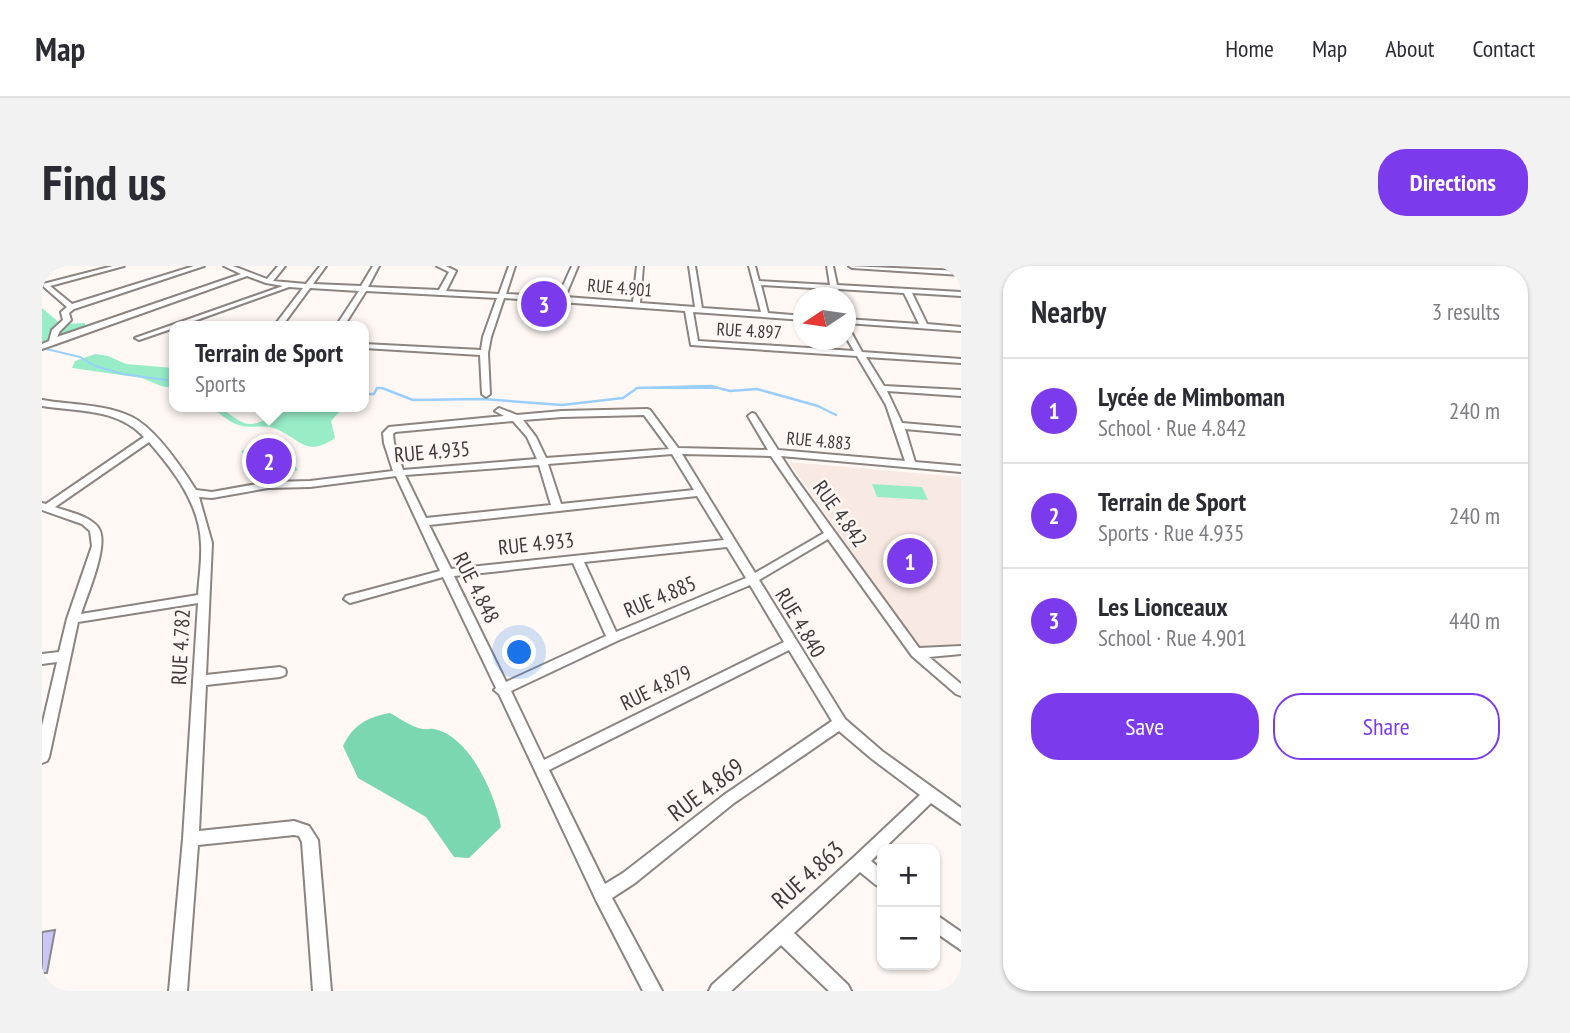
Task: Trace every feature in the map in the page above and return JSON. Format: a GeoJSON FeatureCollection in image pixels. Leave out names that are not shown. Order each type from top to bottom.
{"type":"FeatureCollection","features":[{"type":"Feature","properties":{"kind":"street"},"geometry":{"type":"LineString","coordinates":[[43,285],[121,266]]}},
{"type":"Feature","properties":{"kind":"street"},"geometry":{"type":"LineString","coordinates":[[46,345],[55,330],[67,320],[65,312],[71,307],[201,266]]}},
{"type":"Feature","properties":{"kind":"street","name":"RUE 4.901"},"geometry":{"type":"LineString","coordinates":[[227,266],[268,282],[293,285],[561,299],[793,317]]}},
{"type":"Feature","properties":{"kind":"street"},"geometry":{"type":"LineString","coordinates":[[268,282],[282,266]]}},
{"type":"Feature","properties":{"kind":"street"},"geometry":{"type":"LineString","coordinates":[[282,321],[323,266]]}},
{"type":"Feature","properties":{"kind":"street"},"geometry":{"type":"LineString","coordinates":[[344,321],[359,301],[362,289],[376,266]]}},
{"type":"Feature","properties":{"kind":"street"},"geometry":{"type":"LineString","coordinates":[[440,266],[453,271],[442,293]]}},
{"type":"Feature","properties":{"kind":"street"},"geometry":{"type":"LineString","coordinates":[[486,394],[484,353],[512,266]]}},
{"type":"Feature","properties":{"kind":"street"},"geometry":{"type":"LineString","coordinates":[[561,299],[575,266]]}},
{"type":"Feature","properties":{"kind":"street"},"geometry":{"type":"LineString","coordinates":[[636,305],[640,266]]}},
{"type":"Feature","properties":{"kind":"street"},"geometry":{"type":"LineString","coordinates":[[692,266],[694,311]]}},
{"type":"Feature","properties":{"kind":"street"},"geometry":{"type":"LineString","coordinates":[[752,266],[765,315]]}},
{"type":"Feature","properties":{"kind":"street"},"geometry":{"type":"LineString","coordinates":[[757,283],[834,287],[830,266]]}},
{"type":"Feature","properties":{"kind":"street"},"geometry":{"type":"LineString","coordinates":[[852,266],[959,271],[961,282]]}},
{"type":"Feature","properties":{"kind":"street"},"geometry":{"type":"LineString","coordinates":[[46,345],[246,274]]}},
{"type":"Feature","properties":{"kind":"street"},"geometry":{"type":"LineString","coordinates":[[43,285],[71,307]]}},
{"type":"Feature","properties":{"kind":"street"},"geometry":{"type":"LineString","coordinates":[[188,321],[293,285]]}},
{"type":"Feature","properties":{"kind":"street"},"geometry":{"type":"LineString","coordinates":[[856,288],[961,294]]}},
{"type":"Feature","properties":{"kind":"street"},"geometry":{"type":"LineString","coordinates":[[906,291],[925,327]]}},
{"type":"Feature","properties":{"kind":"street","name":"RUE 4.897"},"geometry":{"type":"LineString","coordinates":[[694,311],[694,344],[961,361]]}},
{"type":"Feature","properties":{"kind":"street"},"geometry":{"type":"LineString","coordinates":[[856,322],[961,329]]}},
{"type":"Feature","properties":{"kind":"street"},"geometry":{"type":"LineString","coordinates":[[139,338],[169,328]]}},
{"type":"Feature","properties":{"kind":"street"},"geometry":{"type":"LineString","coordinates":[[369,346],[484,353]]}},
{"type":"Feature","properties":{"kind":"street"},"geometry":{"type":"LineString","coordinates":[[855,350],[881,387],[900,426],[911,464]]}},
{"type":"Feature","properties":{"kind":"street"},"geometry":{"type":"LineString","coordinates":[[881,387],[961,393]]}},
{"type":"Feature","properties":{"kind":"street","name":"RUE 4.782"},"geometry":{"type":"LineString","coordinates":[[42,403],[120,415],[132,421],[150,437],[193,493],[201,513],[207,543],[191,839],[178,991]]}},
{"type":"Feature","properties":{"kind":"street"},"geometry":{"type":"LineString","coordinates":[[499,411],[516,419],[537,445],[557,507]]}},
{"type":"Feature","properties":{"kind":"street","name":"RUE 4.848"},"geometry":{"type":"LineString","coordinates":[[648,412],[392,429],[388,433],[399,473],[474,626],[501,690],[602,895],[653,991]]}},
{"type":"Feature","properties":{"kind":"street","name":"RUE 4.840"},"geometry":{"type":"LineString","coordinates":[[648,412],[840,723],[961,817]]}},
{"type":"Feature","properties":{"kind":"street","name":"RUE 4.842"},"geometry":{"type":"LineString","coordinates":[[752,416],[774,453],[916,653],[961,691]]}},
{"type":"Feature","properties":{"kind":"street"},"geometry":{"type":"LineString","coordinates":[[900,426],[961,431]]}},
{"type":"Feature","properties":{"kind":"street"},"geometry":{"type":"LineString","coordinates":[[44,507],[150,437]]}},
{"type":"Feature","properties":{"kind":"street","name":"RUE 4.883"},"geometry":{"type":"LineString","coordinates":[[675,452],[774,453],[961,470]]}},
{"type":"Feature","properties":{"kind":"street","name":"RUE 4.935"},"geometry":{"type":"LineString","coordinates":[[193,493],[212,495],[268,485],[310,484],[399,473],[675,452]]}},
{"type":"Feature","properties":{"kind":"street"},"geometry":{"type":"LineString","coordinates":[[423,522],[699,493]]}},
{"type":"Feature","properties":{"kind":"street"},"geometry":{"type":"LineString","coordinates":[[42,757],[73,619],[97,546],[95,530],[86,522],[44,507]]}},
{"type":"Feature","properties":{"kind":"street","name":"RUE 4.885"},"geometry":{"type":"LineString","coordinates":[[501,690],[613,638],[751,580],[831,533]]}},
{"type":"Feature","properties":{"kind":"street","name":"RUE 4.933"},"geometry":{"type":"LineString","coordinates":[[350,599],[446,573],[729,543]]}},
{"type":"Feature","properties":{"kind":"street"},"geometry":{"type":"LineString","coordinates":[[577,559],[613,638]]}},
{"type":"Feature","properties":{"kind":"street"},"geometry":{"type":"LineString","coordinates":[[73,619],[202,598]]}},
{"type":"Feature","properties":{"kind":"street","name":"RUE 4.879"},"geometry":{"type":"LineString","coordinates":[[541,768],[790,645]]}},
{"type":"Feature","properties":{"kind":"street"},"geometry":{"type":"LineString","coordinates":[[916,653],[961,650]]}},
{"type":"Feature","properties":{"kind":"street"},"geometry":{"type":"LineString","coordinates":[[42,659],[64,656]]}},
{"type":"Feature","properties":{"kind":"street"},"geometry":{"type":"LineString","coordinates":[[199,681],[280,672]]}},
{"type":"Feature","properties":{"kind":"street","name":"RUE 4.869"},"geometry":{"type":"LineString","coordinates":[[602,895],[629,878],[729,799],[840,723]]}},
{"type":"Feature","properties":{"kind":"street","name":"RUE 4.863"},"geometry":{"type":"LineString","coordinates":[[718,991],[860,862],[930,794]]}},
{"type":"Feature","properties":{"kind":"street"},"geometry":{"type":"LineString","coordinates":[[191,839],[294,828],[304,831],[310,840],[322,991]]}},
{"type":"Feature","properties":{"kind":"street"},"geometry":{"type":"LineString","coordinates":[[860,862],[877,876]]}},
{"type":"Feature","properties":{"kind":"street"},"geometry":{"type":"LineString","coordinates":[[940,926],[961,942]]}},
{"type":"Feature","properties":{"kind":"street"},"geometry":{"type":"LineString","coordinates":[[781,933],[842,991]]}},
{"type":"Feature","properties":{"kind":"shaded area"},"geometry":{"type":"Polygon","coordinates":[[[789,462],[961,477],[961,644],[919,647],[789,462]]]}},
{"type":"Feature","properties":{"kind":"green space"},"geometry":{"type":"Polygon","coordinates":[[[42,308],[61,324],[85,323],[85,328],[42,342],[42,308]]]}},
{"type":"Feature","properties":{"kind":"green space"},"geometry":{"type":"Polygon","coordinates":[[[95,354],[126,364],[169,368],[169,387],[142,378],[72,368],[75,361],[95,354]]]}},
{"type":"Feature","properties":{"kind":"green space"},"geometry":{"type":"Polygon","coordinates":[[[217,412],[227,412],[250,424],[268,418],[262,412],[339,412],[331,421],[335,438],[325,444],[310,447],[272,428],[247,427],[217,412]]]}},
{"type":"Feature","properties":{"kind":"green space"},"geometry":{"type":"Polygon","coordinates":[[[276,441],[298,470],[262,481],[241,451],[276,441]]]}},
{"type":"Feature","properties":{"kind":"green space"},"geometry":{"type":"Polygon","coordinates":[[[872,484],[922,487],[928,500],[877,497],[872,484]]]}},
{"type":"Feature","properties":{"kind":"green space"},"geometry":{"type":"Polygon","coordinates":[[[390,713],[415,727],[434,729],[447,734],[470,755],[479,769],[487,784],[501,827],[469,858],[454,857],[426,817],[358,778],[343,746],[351,733],[362,723],[390,713]]]}},
{"type":"Feature","properties":{"kind":"building"},"geometry":{"type":"Polygon","coordinates":[[[55,930],[47,973],[42,973],[42,932],[55,930]]]}},
{"type":"Feature","properties":{"kind":"waterway"},"geometry":{"type":"LineString","coordinates":[[42,348],[80,357],[95,366],[123,374],[169,380]]}},
{"type":"Feature","properties":{"kind":"waterway"},"geometry":{"type":"LineString","coordinates":[[369,394],[382,388],[413,400],[483,399],[562,405],[623,398],[637,388],[711,386],[730,391],[757,389],[818,406],[836,415]]}},
{"type":"Feature","properties":{"kind":"waterway"},"geometry":{"type":"LineString","coordinates":[[650,388],[717,388]]}},
{"type":"Feature","properties":{"kind":"place","name":"Les Lionceaux"},"geometry":{"type":"Point","coordinates":[544,304]}},
{"type":"Feature","properties":{"kind":"place","name":"Terrain de Sport"},"geometry":{"type":"Point","coordinates":[269,461]}},
{"type":"Feature","properties":{"kind":"place","name":"Lycée de Mimboman"},"geometry":{"type":"Point","coordinates":[910,561]}}]}
